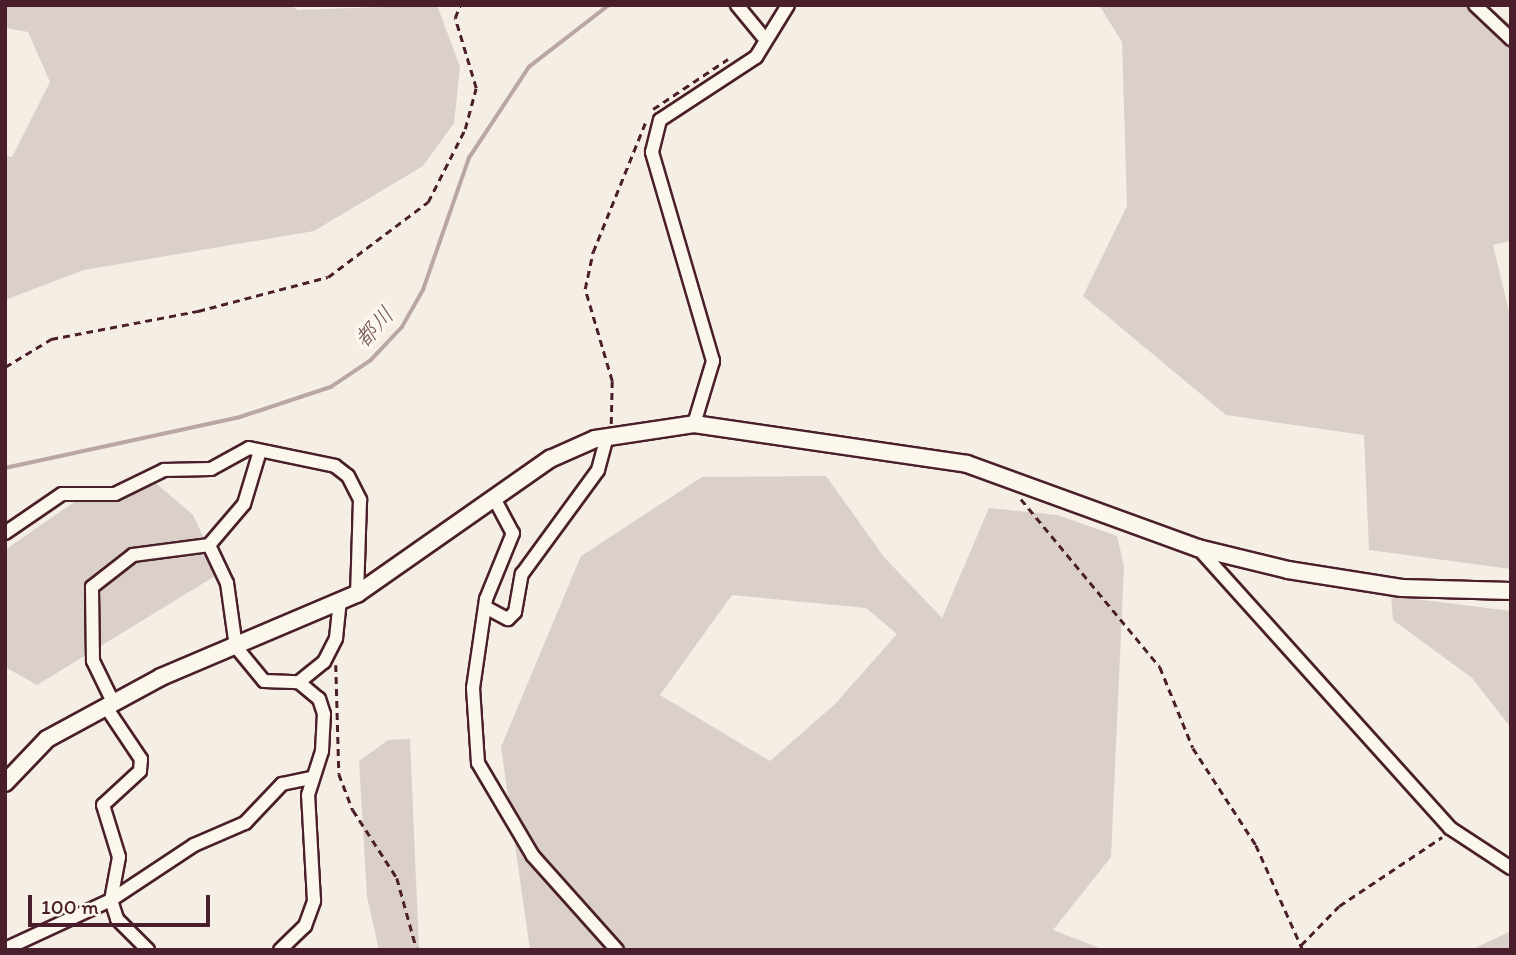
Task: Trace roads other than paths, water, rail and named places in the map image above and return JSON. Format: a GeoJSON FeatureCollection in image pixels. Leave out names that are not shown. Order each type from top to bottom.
{"type":"FeatureCollection","features":[{"type":"Feature","properties":{"kind":"street"},"geometry":{"type":"LineString","coordinates":[[737,5],[765,39]]}},
{"type":"Feature","properties":{"kind":"street"},"geometry":{"type":"LineString","coordinates":[[694,424],[713,361],[652,152],[660,120],[756,57],[789,5]]}},
{"type":"Feature","properties":{"kind":"street"},"geometry":{"type":"LineString","coordinates":[[1475,5],[1511,38]]}},
{"type":"Feature","properties":{"kind":"street"},"geometry":{"type":"LineString","coordinates":[[5,783],[47,740],[110,705],[357,594],[550,459],[607,437],[694,424],[967,464],[1198,548],[1344,580],[1511,591]]}},
{"type":"Feature","properties":{"kind":"street"},"geometry":{"type":"LineString","coordinates":[[485,607],[508,619],[515,612],[522,574],[598,470],[607,437]]}},
{"type":"Feature","properties":{"kind":"street"},"geometry":{"type":"LineString","coordinates":[[5,533],[62,494],[115,494],[164,470],[211,469],[249,448],[335,466],[348,476],[360,500],[357,594]]}},
{"type":"Feature","properties":{"kind":"street"},"geometry":{"type":"LineString","coordinates":[[148,950],[117,919],[111,900],[119,857],[103,806],[140,771],[141,759],[110,705],[93,661],[92,587],[133,555],[209,545],[244,504],[260,451]]}},
{"type":"Feature","properties":{"kind":"street"},"geometry":{"type":"LineString","coordinates":[[494,498],[513,533],[485,607],[472,709],[478,763],[533,856],[617,950]]}},
{"type":"Feature","properties":{"kind":"street"},"geometry":{"type":"LineString","coordinates":[[209,545],[226,583],[236,647],[264,681],[299,682],[319,699],[324,714],[322,751],[311,778],[312,915],[280,950]]}},
{"type":"Feature","properties":{"kind":"street"},"geometry":{"type":"LineString","coordinates":[[1198,548],[1450,828],[1511,868]]}},
{"type":"Feature","properties":{"kind":"street"},"geometry":{"type":"LineString","coordinates":[[299,682],[330,654],[340,601]]}},
{"type":"Feature","properties":{"kind":"street"},"geometry":{"type":"LineString","coordinates":[[5,949],[111,900],[194,845],[245,823],[282,784],[311,778]]}},
{"type":"Feature","properties":{"kind":"waterway","name":"都川"},"geometry":{"type":"LineString","coordinates":[[5,468],[237,418],[331,387],[371,360],[402,327],[423,290],[469,158],[529,67],[609,5]]}}]}
